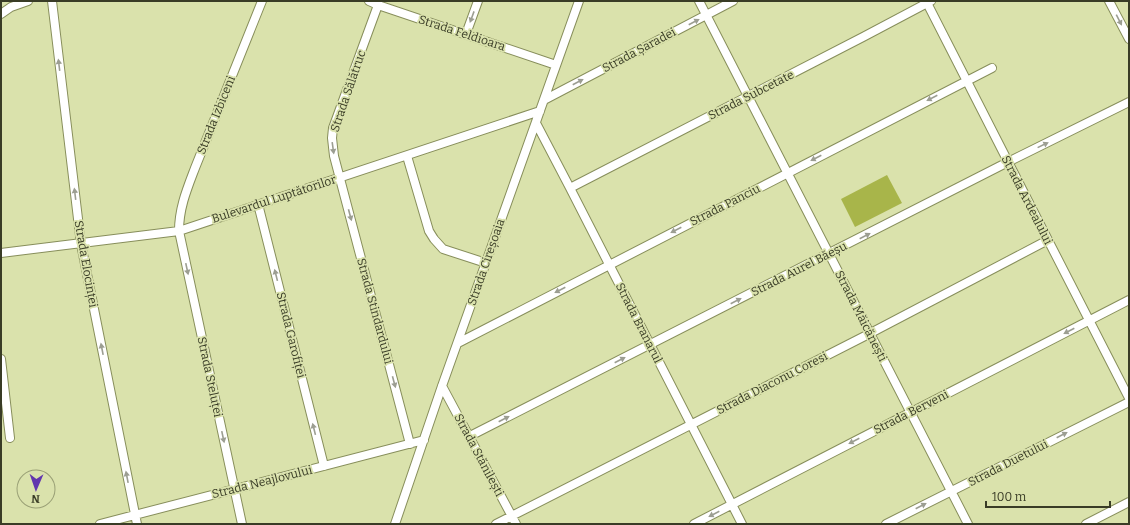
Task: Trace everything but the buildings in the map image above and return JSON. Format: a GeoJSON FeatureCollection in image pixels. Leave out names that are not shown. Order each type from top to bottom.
{"type":"FeatureCollection","features":[{"type":"Feature","properties":{"kind":"street"},"geometry":{"type":"LineString","coordinates":[[1,14],[11,7],[28,1]]}},
{"type":"Feature","properties":{"kind":"street","name":"Strada Elocinței"},"geometry":{"type":"LineString","coordinates":[[52,1],[81,244],[137,524]]}},
{"type":"Feature","properties":{"kind":"street","name":"Strada Izbiceni"},"geometry":{"type":"LineString","coordinates":[[179,231],[179,218],[184,196],[262,1]]}},
{"type":"Feature","properties":{"kind":"street","name":"Strada Feldioara"},"geometry":{"type":"LineString","coordinates":[[368,1],[556,64]]}},
{"type":"Feature","properties":{"kind":"street"},"geometry":{"type":"LineString","coordinates":[[466,34],[478,1]]}},
{"type":"Feature","properties":{"kind":"street","name":"Strada Cireșoaia"},"geometry":{"type":"LineString","coordinates":[[395,524],[442,386],[579,1]]}},
{"type":"Feature","properties":{"kind":"street","name":"Strada Măicănești"},"geometry":{"type":"LineString","coordinates":[[699,1],[968,524]]}},
{"type":"Feature","properties":{"kind":"street","name":"Strada Șaradei"},"geometry":{"type":"LineString","coordinates":[[544,100],[733,1]]}},
{"type":"Feature","properties":{"kind":"street"},"geometry":{"type":"LineString","coordinates":[[1109,1],[1129,39]]}},
{"type":"Feature","properties":{"kind":"street","name":"Strada Ardealului"},"geometry":{"type":"LineString","coordinates":[[928,2],[1129,398]]}},
{"type":"Feature","properties":{"kind":"street","name":"Strada Subcetate"},"geometry":{"type":"LineString","coordinates":[[570,188],[928,2]]}},
{"type":"Feature","properties":{"kind":"street","name":"Strada Sălătruc"},"geometry":{"type":"LineString","coordinates":[[340,178],[332,148],[333,128],[378,5]]}},
{"type":"Feature","properties":{"kind":"street","name":"Strada Panciu"},"geometry":{"type":"LineString","coordinates":[[458,343],[992,68]]}},
{"type":"Feature","properties":{"kind":"street","name":"Strada Aurel Băeșu"},"geometry":{"type":"LineString","coordinates":[[470,436],[1129,102]]}},
{"type":"Feature","properties":{"kind":"street","name":"Bulevardul Luptătorilor"},"geometry":{"type":"LineString","coordinates":[[1,253],[179,231],[540,111]]}},
{"type":"Feature","properties":{"kind":"street","name":"Strada Branarul"},"geometry":{"type":"LineString","coordinates":[[536,123],[742,524]]}},
{"type":"Feature","properties":{"kind":"street"},"geometry":{"type":"LineString","coordinates":[[406,156],[429,231],[434,239],[444,248],[486,263]]}},
{"type":"Feature","properties":{"kind":"street","name":"Strada Stindardului"},"geometry":{"type":"LineString","coordinates":[[340,178],[410,444]]}},
{"type":"Feature","properties":{"kind":"street","name":"Strada Garofiței"},"geometry":{"type":"LineString","coordinates":[[258,204],[324,466]]}},
{"type":"Feature","properties":{"kind":"street","name":"Strada Steluței"},"geometry":{"type":"LineString","coordinates":[[179,231],[242,524]]}},
{"type":"Feature","properties":{"kind":"street","name":"Strada Diaconu Coresi"},"geometry":{"type":"LineString","coordinates":[[496,524],[1048,240]]}},
{"type":"Feature","properties":{"kind":"street","name":"Strada Berveni"},"geometry":{"type":"LineString","coordinates":[[694,524],[1129,300]]}},
{"type":"Feature","properties":{"kind":"street"},"geometry":{"type":"LineString","coordinates":[[1,359],[10,438]]}},
{"type":"Feature","properties":{"kind":"street","name":"Strada Stănilești"},"geometry":{"type":"LineString","coordinates":[[442,386],[516,524]]}},
{"type":"Feature","properties":{"kind":"street","name":"Strada Duetului"},"geometry":{"type":"LineString","coordinates":[[886,524],[1129,402]]}},
{"type":"Feature","properties":{"kind":"street","name":"Strada Neajlovului"},"geometry":{"type":"LineString","coordinates":[[100,524],[424,440]]}},
{"type":"Feature","properties":{"kind":"street"},"geometry":{"type":"LineString","coordinates":[[1086,524],[1129,502]]}},
{"type":"Feature","properties":{"kind":"green space"},"geometry":{"type":"Polygon","coordinates":[[[887,175],[902,203],[855,227],[841,199],[887,175]]]}}]}
